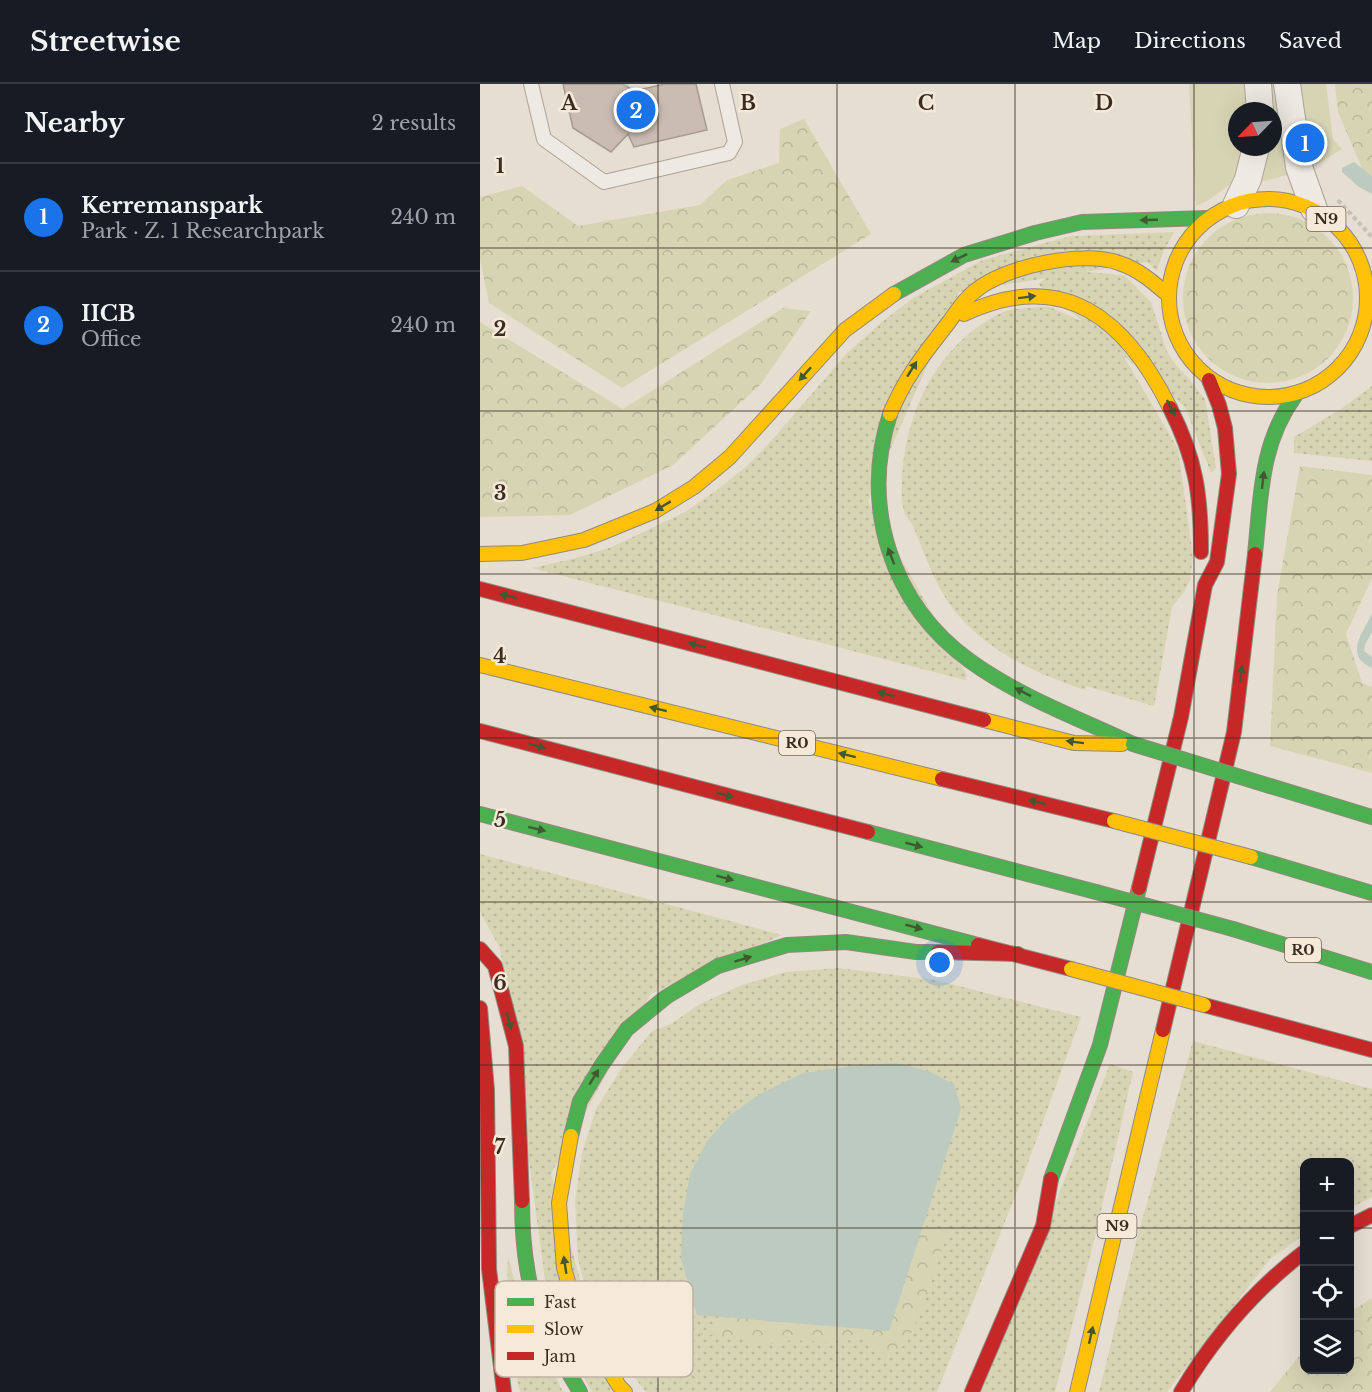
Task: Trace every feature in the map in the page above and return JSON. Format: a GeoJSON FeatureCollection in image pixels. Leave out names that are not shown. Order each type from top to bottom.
{"type":"FeatureCollection","features":[{"type":"Feature","properties":{"kind":"main road","name":"N9"},"geometry":{"type":"LineString","coordinates":[[1253,199],[1284,199],[1326,204],[1348,238],[1369,278],[1366,322],[1357,354],[1324,382],[1295,396],[1263,399],[1226,390],[1209,380],[1183,351],[1168,306],[1172,270],[1184,244],[1207,218],[1222,209],[1253,199]]}},
{"type":"Feature","properties":{"kind":"main road"},"geometry":{"type":"LineString","coordinates":[[480,554],[522,553],[584,540],[655,511],[694,488],[730,458],[845,330],[894,294],[964,255],[1035,233],[1082,222],[1207,218]]}},
{"type":"Feature","properties":{"kind":"main road"},"geometry":{"type":"LineString","coordinates":[[1168,295],[1138,269],[1118,260],[1078,258],[1029,266],[1001,276],[971,294],[927,346],[907,377],[892,408],[881,448],[879,492],[884,536],[899,576],[924,617],[950,645],[985,673],[1133,744],[1372,817]]}},
{"type":"Feature","properties":{"kind":"main road"},"geometry":{"type":"LineString","coordinates":[[951,320],[992,302],[1035,296],[1068,301],[1101,315],[1126,337],[1151,371],[1174,412],[1194,467],[1202,511],[1201,552],[1206,585]]}},
{"type":"Feature","properties":{"kind":"main road","name":"N9"},"geometry":{"type":"LineString","coordinates":[[972,1392],[1043,1226],[1049,1185],[1100,1045],[1181,717],[1206,585],[1217,561],[1228,474],[1225,428],[1209,380]]}},
{"type":"Feature","properties":{"kind":"main road","name":"N9"},"geometry":{"type":"LineString","coordinates":[[1077,1392],[1234,732],[1264,472],[1271,435],[1281,415],[1295,396]]}},
{"type":"Feature","properties":{"kind":"main road"},"geometry":{"type":"LineString","coordinates":[[480,589],[1074,743],[1133,744]]}},
{"type":"Feature","properties":{"kind":"main road","name":"R0"},"geometry":{"type":"LineString","coordinates":[[480,665],[1114,821],[1251,857],[1372,893]]}},
{"type":"Feature","properties":{"kind":"main road","name":"R0"},"geometry":{"type":"LineString","coordinates":[[480,731],[1233,929],[1372,972]]}},
{"type":"Feature","properties":{"kind":"main road"},"geometry":{"type":"LineString","coordinates":[[480,814],[1018,954],[1372,1050]]}},
{"type":"Feature","properties":{"kind":"main road"},"geometry":{"type":"LineString","coordinates":[[568,1281],[564,1268],[560,1203],[569,1146],[580,1101],[627,1029],[666,997],[718,966],[787,945],[846,942],[916,952],[1018,954]]}},
{"type":"Feature","properties":{"kind":"main road"},"geometry":{"type":"LineString","coordinates":[[480,949],[495,966],[516,1046],[522,1231],[530,1281]]}},
{"type":"Feature","properties":{"kind":"main road"},"geometry":{"type":"LineString","coordinates":[[480,1008],[484,1035],[488,1137],[487,1229],[495,1331]]}},
{"type":"Feature","properties":{"kind":"main road"},"geometry":{"type":"LineString","coordinates":[[1033,1212],[1049,1185]]}},
{"type":"Feature","properties":{"kind":"main road"},"geometry":{"type":"LineString","coordinates":[[1354,1224],[1372,1215]]}},
{"type":"Feature","properties":{"kind":"main road"},"geometry":{"type":"LineString","coordinates":[[1181,1392],[1194,1369],[1236,1312],[1287,1264],[1300,1255]]}},
{"type":"Feature","properties":{"kind":"main road"},"geometry":{"type":"LineString","coordinates":[[502,1377],[504,1392]]}},
{"type":"Feature","properties":{"kind":"main road"},"geometry":{"type":"LineString","coordinates":[[571,1377],[580,1392]]}},
{"type":"Feature","properties":{"kind":"main road"},"geometry":{"type":"LineString","coordinates":[[613,1377],[625,1392]]}},
{"type":"Feature","properties":{"kind":"street"},"geometry":{"type":"LineString","coordinates":[[1258,84],[1259,102]]}},
{"type":"Feature","properties":{"kind":"street"},"geometry":{"type":"LineString","coordinates":[[1287,84],[1299,167],[1326,204]]}},
{"type":"Feature","properties":{"kind":"street"},"geometry":{"type":"LineString","coordinates":[[1236,205],[1248,179],[1254,156]]}},
{"type":"Feature","properties":{"kind":"lane"},"geometry":{"type":"LineString","coordinates":[[531,84],[544,139],[604,182],[729,153],[735,142],[722,84]]}},
{"type":"Feature","properties":{"kind":"path"},"geometry":{"type":"LineString","coordinates":[[1326,204],[1372,237]]}},
{"type":"Feature","properties":{"kind":"green space"},"geometry":{"type":"Polygon","coordinates":[[[1189,84],[1326,84],[1333,139],[1342,149],[1310,169],[1257,183],[1229,185],[1209,200],[1196,206],[1189,84]]]}},
{"type":"Feature","properties":{"kind":"green space"},"geometry":{"type":"Polygon","coordinates":[[[1335,84],[1372,84],[1372,175],[1364,173],[1338,112],[1335,84]]]}},
{"type":"Feature","properties":{"kind":"green space"},"geometry":{"type":"Polygon","coordinates":[[[804,119],[871,234],[622,388],[489,303],[480,260],[480,197],[522,186],[578,226],[700,205],[727,180],[779,163],[780,129],[804,119]]]}},
{"type":"Feature","properties":{"kind":"green space"},"geometry":{"type":"Polygon","coordinates":[[[1268,213],[1285,214],[1301,219],[1328,238],[1347,265],[1352,281],[1352,315],[1347,331],[1328,358],[1301,377],[1285,382],[1268,383],[1251,382],[1235,377],[1208,358],[1189,331],[1184,315],[1183,298],[1184,281],[1189,265],[1208,238],[1235,219],[1251,214],[1268,213]]]}},
{"type":"Feature","properties":{"kind":"green space"},"geometry":{"type":"Polygon","coordinates":[[[1174,232],[1163,252],[1157,271],[1147,262],[959,292],[868,501],[967,675],[965,680],[532,568],[612,547],[685,512],[747,466],[848,352],[882,322],[913,298],[983,260],[1071,236],[1174,232]]]}},
{"type":"Feature","properties":{"kind":"green space"},"geometry":{"type":"Polygon","coordinates":[[[1059,270],[1124,275],[1151,302],[1167,352],[1205,399],[1216,468],[1211,473],[1185,407],[1038,284],[1059,270]]]}},
{"type":"Feature","properties":{"kind":"green space"},"geometry":{"type":"Polygon","coordinates":[[[1047,306],[1110,333],[1178,449],[1193,556],[1190,580],[1172,607],[1154,706],[1086,686],[1085,690],[1067,684],[1033,670],[986,641],[971,629],[950,605],[904,511],[902,488],[906,445],[918,406],[936,370],[963,339],[992,318],[1006,311],[1047,306]]]}},
{"type":"Feature","properties":{"kind":"green space"},"geometry":{"type":"Polygon","coordinates":[[[783,308],[811,311],[761,384],[673,465],[570,515],[480,517],[480,322],[623,409],[783,308]]]}},
{"type":"Feature","properties":{"kind":"green space"},"geometry":{"type":"Polygon","coordinates":[[[1372,386],[1372,461],[1294,453],[1294,437],[1341,409],[1372,386]]]}},
{"type":"Feature","properties":{"kind":"green space"},"geometry":{"type":"Polygon","coordinates":[[[1300,466],[1372,475],[1372,578],[1346,634],[1362,683],[1372,687],[1372,773],[1270,746],[1277,595],[1300,466]]]}},
{"type":"Feature","properties":{"kind":"green space"},"geometry":{"type":"Polygon","coordinates":[[[480,854],[782,935],[651,994],[551,1174],[580,1281],[545,1281],[500,948],[480,912],[480,854]]]}},
{"type":"Feature","properties":{"kind":"green space"},"geometry":{"type":"Polygon","coordinates":[[[838,968],[935,980],[1081,1017],[1024,1174],[937,1392],[646,1392],[634,1377],[693,1377],[693,1281],[584,1281],[578,1259],[575,1202],[582,1153],[596,1109],[621,1069],[652,1031],[669,1025],[700,1004],[742,985],[786,972],[838,968]]]}},
{"type":"Feature","properties":{"kind":"green space"},"geometry":{"type":"Polygon","coordinates":[[[1193,1041],[1372,1089],[1372,1197],[1354,1206],[1354,1158],[1300,1158],[1300,1238],[1270,1259],[1167,1392],[1099,1392],[1137,1238],[1193,1041]]]}},
{"type":"Feature","properties":{"kind":"green space"},"geometry":{"type":"Polygon","coordinates":[[[1110,1064],[1133,1072],[1095,1237],[1055,1392],[981,1392],[1110,1064]]]}},
{"type":"Feature","properties":{"kind":"green space"},"geometry":{"type":"Polygon","coordinates":[[[918,1227],[949,1228],[927,1296],[907,1343],[888,1357],[867,1339],[824,1342],[793,1340],[756,1346],[748,1337],[700,1334],[739,1312],[918,1227]]]}},
{"type":"Feature","properties":{"kind":"green space"},"geometry":{"type":"Polygon","coordinates":[[[508,1256],[514,1281],[507,1281],[508,1256]]]}},
{"type":"Feature","properties":{"kind":"green space"},"geometry":{"type":"Polygon","coordinates":[[[1372,1298],[1372,1392],[1270,1392],[1300,1355],[1300,1374],[1354,1374],[1354,1309],[1372,1298]]]}},
{"type":"Feature","properties":{"kind":"green space"},"geometry":{"type":"Polygon","coordinates":[[[517,1377],[556,1377],[563,1392],[520,1392],[517,1377]]]}},
{"type":"Feature","properties":{"kind":"green space"},"geometry":{"type":"Polygon","coordinates":[[[584,1377],[607,1377],[611,1392],[592,1392],[584,1377]]]}},
{"type":"Feature","properties":{"kind":"shaded area"},"geometry":{"type":"Polygon","coordinates":[[[1354,162],[1372,176],[1372,194],[1359,187],[1342,172],[1342,168],[1354,162]]]}},
{"type":"Feature","properties":{"kind":"shaded area"},"geometry":{"type":"Polygon","coordinates":[[[1372,614],[1372,632],[1364,651],[1372,657],[1372,668],[1359,657],[1357,650],[1360,636],[1372,614]]]}},
{"type":"Feature","properties":{"kind":"shaded area"},"geometry":{"type":"Polygon","coordinates":[[[896,1063],[928,1071],[954,1084],[961,1109],[889,1331],[697,1315],[693,1301],[693,1281],[687,1281],[681,1258],[683,1213],[690,1174],[707,1141],[730,1115],[760,1094],[803,1073],[896,1063]]]}},
{"type":"Feature","properties":{"kind":"building"},"geometry":{"type":"Polygon","coordinates":[[[563,84],[623,84],[634,91],[665,84],[696,84],[707,130],[634,147],[628,134],[611,152],[573,128],[563,84]]]}},
{"type":"Feature","properties":{"kind":"traffic: fast"},"geometry":{"type":"LineString","coordinates":[[894,294],[964,255],[1035,233],[1082,222],[1207,218]]}},
{"type":"Feature","properties":{"kind":"traffic: fast"},"geometry":{"type":"LineString","coordinates":[[1255,554],[1261,492],[1269,452],[1283,414],[1295,396]]}},
{"type":"Feature","properties":{"kind":"traffic: fast"},"geometry":{"type":"LineString","coordinates":[[890,414],[882,449],[879,483],[881,518],[889,551],[902,582],[920,611],[943,638],[989,674],[1029,696],[1133,744]]}},
{"type":"Feature","properties":{"kind":"traffic: fast"},"geometry":{"type":"LineString","coordinates":[[1133,744],[1270,786]]}},
{"type":"Feature","properties":{"kind":"traffic: fast"},"geometry":{"type":"LineString","coordinates":[[1270,786],[1372,817]]}},
{"type":"Feature","properties":{"kind":"traffic: fast"},"geometry":{"type":"LineString","coordinates":[[480,814],[978,945]]}},
{"type":"Feature","properties":{"kind":"traffic: fast"},"geometry":{"type":"LineString","coordinates":[[868,832],[1096,892]]}},
{"type":"Feature","properties":{"kind":"traffic: fast"},"geometry":{"type":"LineString","coordinates":[[1251,857],[1372,893]]}},
{"type":"Feature","properties":{"kind":"traffic: fast"},"geometry":{"type":"LineString","coordinates":[[1051,1179],[1100,1045],[1139,888]]}},
{"type":"Feature","properties":{"kind":"traffic: fast"},"geometry":{"type":"LineString","coordinates":[[1096,892],[1233,929]]}},
{"type":"Feature","properties":{"kind":"traffic: fast"},"geometry":{"type":"LineString","coordinates":[[1233,929],[1372,972]]}},
{"type":"Feature","properties":{"kind":"traffic: fast"},"geometry":{"type":"LineString","coordinates":[[571,1136],[580,1101],[627,1029],[666,997],[718,966],[787,945],[846,942],[916,952],[938,952]]}},
{"type":"Feature","properties":{"kind":"traffic: fast"},"geometry":{"type":"LineString","coordinates":[[522,1201],[524,1249],[530,1281]]}},
{"type":"Feature","properties":{"kind":"traffic: fast"},"geometry":{"type":"LineString","coordinates":[[571,1377],[580,1392]]}},
{"type":"Feature","properties":{"kind":"traffic: slow"},"geometry":{"type":"LineString","coordinates":[[1258,199],[1278,199],[1315,210],[1345,235],[1360,260],[1366,279],[1367,298],[1366,317],[1356,345],[1331,375],[1315,386],[1297,393],[1278,397],[1258,397],[1221,386],[1191,361],[1180,345],[1173,327],[1169,308],[1169,288],[1180,251],[1205,221],[1221,210],[1239,203],[1258,199]]}},
{"type":"Feature","properties":{"kind":"traffic: slow"},"geometry":{"type":"LineString","coordinates":[[890,414],[902,388],[916,366],[964,301],[988,282],[1005,274],[1044,263],[1085,258],[1103,259],[1133,269],[1168,295]]}},
{"type":"Feature","properties":{"kind":"traffic: slow"},"geometry":{"type":"LineString","coordinates":[[480,554],[522,553],[584,540],[655,511],[694,487],[730,457],[845,330],[894,294]]}},
{"type":"Feature","properties":{"kind":"traffic: slow"},"geometry":{"type":"LineString","coordinates":[[964,314],[1000,301],[1032,296],[1062,300],[1088,310],[1112,327],[1133,349],[1153,376],[1170,408]]}},
{"type":"Feature","properties":{"kind":"traffic: slow"},"geometry":{"type":"LineString","coordinates":[[480,665],[942,779]]}},
{"type":"Feature","properties":{"kind":"traffic: slow"},"geometry":{"type":"LineString","coordinates":[[984,720],[1074,743],[1122,744]]}},
{"type":"Feature","properties":{"kind":"traffic: slow"},"geometry":{"type":"LineString","coordinates":[[1114,821],[1251,857]]}},
{"type":"Feature","properties":{"kind":"traffic: slow"},"geometry":{"type":"LineString","coordinates":[[1071,969],[1204,1005]]}},
{"type":"Feature","properties":{"kind":"traffic: slow"},"geometry":{"type":"LineString","coordinates":[[1077,1392],[1163,1030]]}},
{"type":"Feature","properties":{"kind":"traffic: slow"},"geometry":{"type":"LineString","coordinates":[[568,1281],[564,1268],[559,1203],[571,1136]]}},
{"type":"Feature","properties":{"kind":"traffic: slow"},"geometry":{"type":"LineString","coordinates":[[613,1377],[625,1392]]}},
{"type":"Feature","properties":{"kind":"traffic: jam"},"geometry":{"type":"LineString","coordinates":[[1139,888],[1181,717],[1205,585],[1217,562],[1229,474],[1225,428],[1209,380]]}},
{"type":"Feature","properties":{"kind":"traffic: jam"},"geometry":{"type":"LineString","coordinates":[[1170,408],[1186,444],[1195,478],[1200,513],[1201,552]]}},
{"type":"Feature","properties":{"kind":"traffic: jam"},"geometry":{"type":"LineString","coordinates":[[1163,1030],[1234,732],[1255,554]]}},
{"type":"Feature","properties":{"kind":"traffic: jam"},"geometry":{"type":"LineString","coordinates":[[480,589],[984,720]]}},
{"type":"Feature","properties":{"kind":"traffic: jam"},"geometry":{"type":"LineString","coordinates":[[480,731],[868,832]]}},
{"type":"Feature","properties":{"kind":"traffic: jam"},"geometry":{"type":"LineString","coordinates":[[942,779],[1114,821]]}},
{"type":"Feature","properties":{"kind":"traffic: jam"},"geometry":{"type":"LineString","coordinates":[[978,945],[1071,969]]}},
{"type":"Feature","properties":{"kind":"traffic: jam"},"geometry":{"type":"LineString","coordinates":[[480,949],[495,966],[516,1046],[522,1201]]}},
{"type":"Feature","properties":{"kind":"traffic: jam"},"geometry":{"type":"LineString","coordinates":[[938,952],[1018,954]]}},
{"type":"Feature","properties":{"kind":"traffic: jam"},"geometry":{"type":"LineString","coordinates":[[1204,1005],[1372,1050]]}},
{"type":"Feature","properties":{"kind":"traffic: jam"},"geometry":{"type":"LineString","coordinates":[[480,1008],[487,1090],[489,1269],[495,1318]]}},
{"type":"Feature","properties":{"kind":"traffic: jam"},"geometry":{"type":"LineString","coordinates":[[972,1392],[1043,1226],[1051,1179]]}},
{"type":"Feature","properties":{"kind":"traffic: jam"},"geometry":{"type":"LineString","coordinates":[[1354,1224],[1372,1215]]}},
{"type":"Feature","properties":{"kind":"traffic: jam"},"geometry":{"type":"LineString","coordinates":[[1181,1392],[1207,1352],[1236,1316],[1251,1299],[1300,1255]]}},
{"type":"Feature","properties":{"kind":"traffic: jam"},"geometry":{"type":"LineString","coordinates":[[502,1377],[504,1392]]}},
{"type":"Feature","properties":{"kind":"place","name":"IICB"},"geometry":{"type":"Point","coordinates":[636,110]}},
{"type":"Feature","properties":{"kind":"place","name":"Kerremanspark"},"geometry":{"type":"Point","coordinates":[1305,143]}}]}
